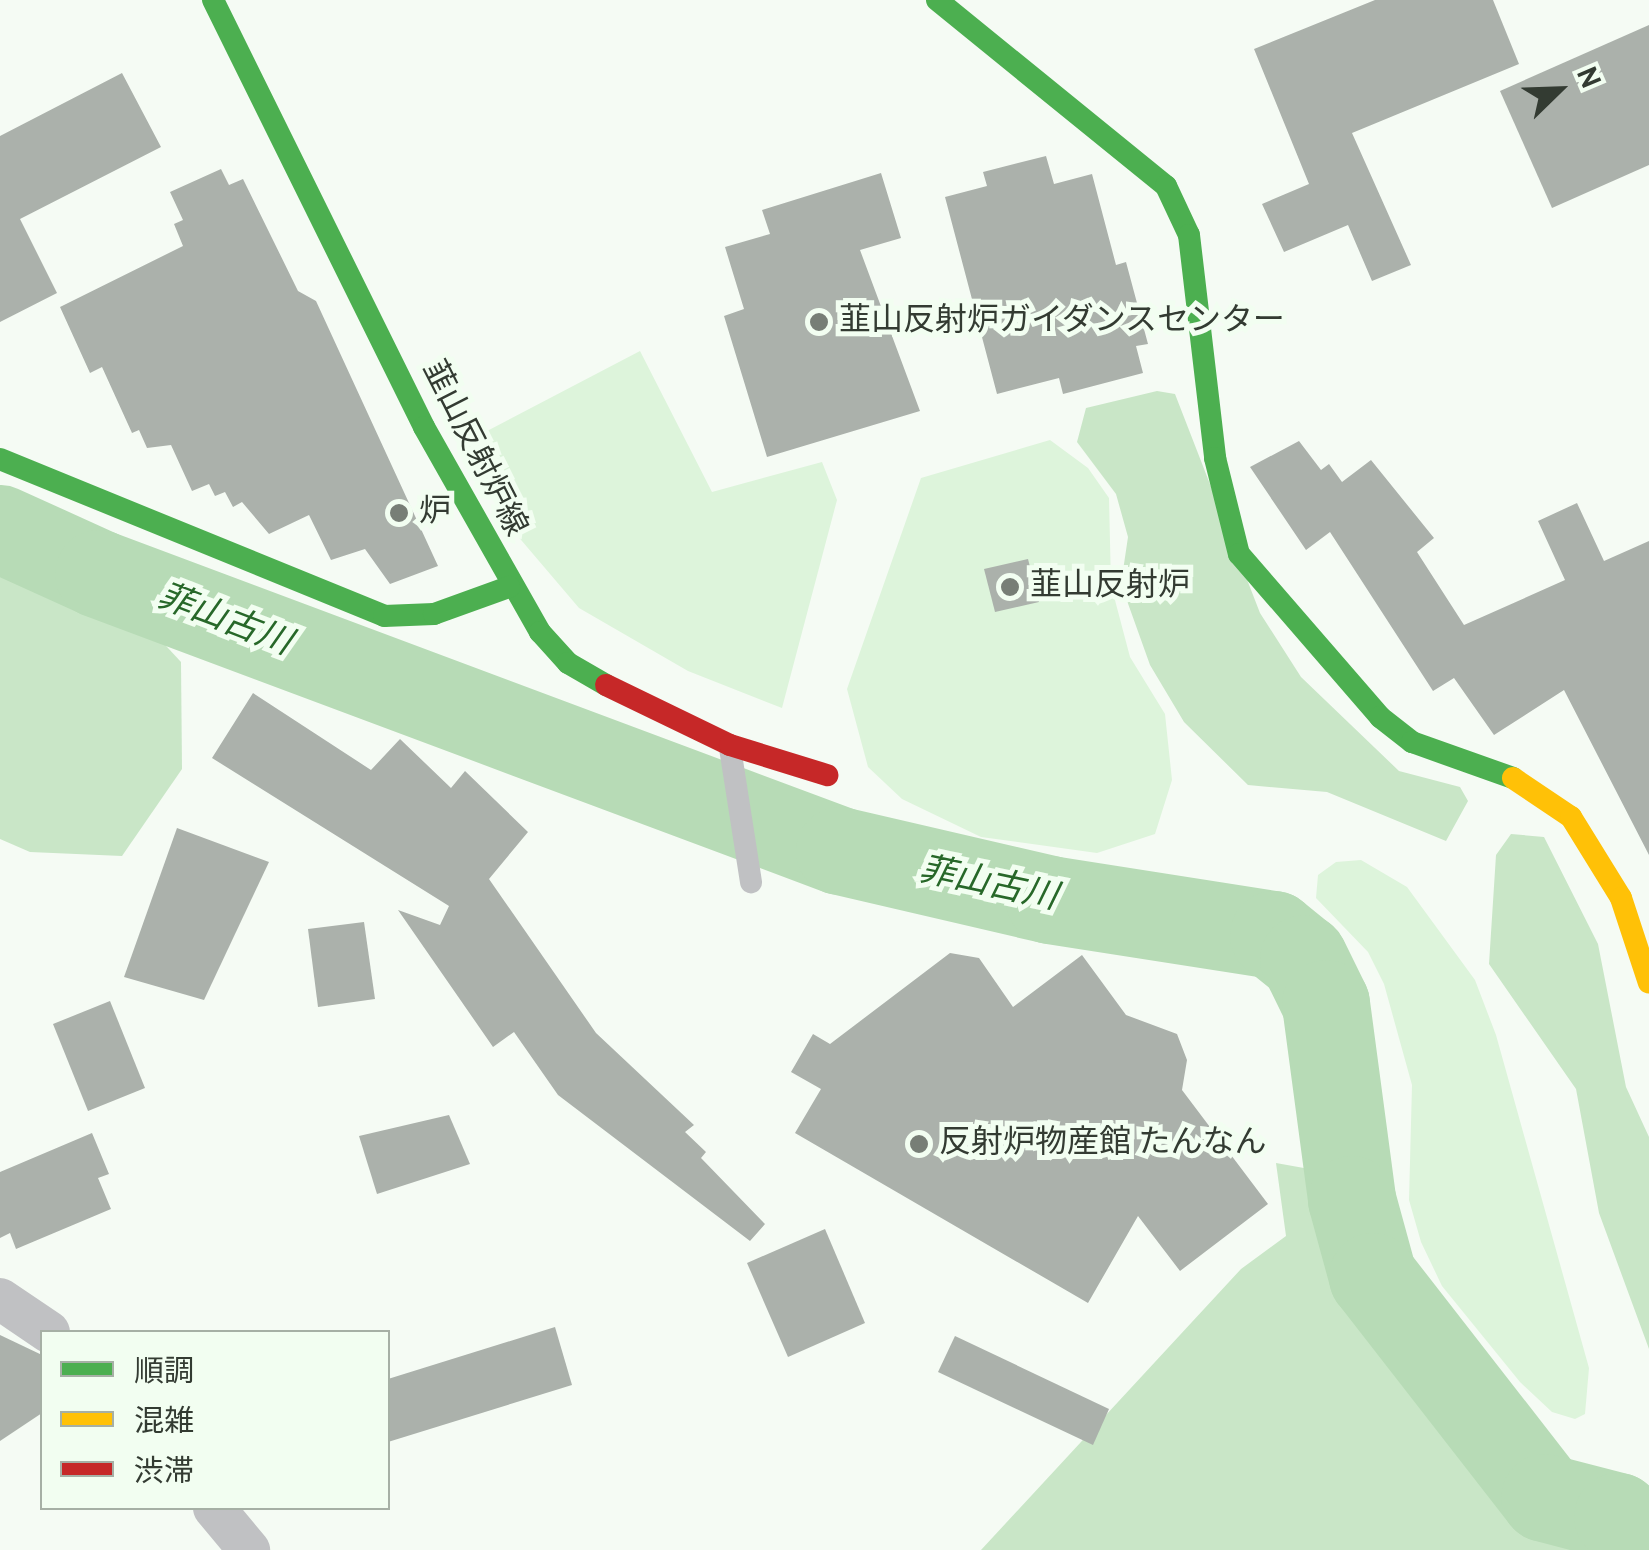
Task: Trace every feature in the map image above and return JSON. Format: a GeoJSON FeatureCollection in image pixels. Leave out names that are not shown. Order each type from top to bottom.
{"type":"FeatureCollection","features":[{"type":"Feature","properties":{"kind":"street","name":"韮山反射炉線"},"geometry":{"type":"LineString","coordinates":[[212,0],[509,587],[568,663],[730,745],[827,775]]}},
{"type":"Feature","properties":{"kind":"street"},"geometry":{"type":"LineString","coordinates":[[938,0],[1166,186],[1190,234],[1215,458],[1239,554],[1380,717],[1412,742],[1501,770],[1571,817],[1621,898],[1649,982]]}},
{"type":"Feature","properties":{"kind":"street"},"geometry":{"type":"LineString","coordinates":[[4,454],[384,616],[434,614],[509,587]]}},
{"type":"Feature","properties":{"kind":"street"},"geometry":{"type":"LineString","coordinates":[[0,1299],[46,1330]]}},
{"type":"Feature","properties":{"kind":"street"},"geometry":{"type":"LineString","coordinates":[[216,1510],[249,1550]]}},
{"type":"Feature","properties":{"kind":"lane"},"geometry":{"type":"LineString","coordinates":[[730,745],[751,882]]}},
{"type":"Feature","properties":{"kind":"green space"},"geometry":{"type":"Polygon","coordinates":[[[640,351],[712,492],[822,462],[837,500],[782,708],[688,671],[579,608],[516,534],[466,442],[640,351]]]}},
{"type":"Feature","properties":{"kind":"green space"},"geometry":{"type":"Polygon","coordinates":[[[1157,391],[1175,394],[1260,613],[1301,677],[1399,771],[1460,787],[1468,801],[1446,841],[1327,792],[1248,785],[1184,722],[1150,665],[1121,584],[1128,537],[1116,494],[1077,442],[1086,408],[1157,391]]]}},
{"type":"Feature","properties":{"kind":"green space"},"geometry":{"type":"Polygon","coordinates":[[[1050,440],[1088,468],[1109,498],[1111,585],[1130,657],[1165,714],[1172,780],[1155,834],[1097,853],[981,837],[902,799],[868,767],[847,689],[921,478],[1050,440]]]}},
{"type":"Feature","properties":{"kind":"green space"},"geometry":{"type":"Polygon","coordinates":[[[0,564],[142,620],[181,662],[182,769],[122,856],[30,852],[0,839],[0,564]]]}},
{"type":"Feature","properties":{"kind":"green space"},"geometry":{"type":"Polygon","coordinates":[[[1511,834],[1544,837],[1598,944],[1626,1087],[1649,1137],[1649,1349],[1599,1213],[1576,1089],[1489,964],[1496,855],[1511,834]]]}},
{"type":"Feature","properties":{"kind":"green space"},"geometry":{"type":"Polygon","coordinates":[[[1361,860],[1407,887],[1475,980],[1496,1035],[1589,1368],[1585,1414],[1575,1419],[1552,1412],[1520,1382],[1442,1286],[1421,1242],[1409,1200],[1412,1085],[1384,984],[1368,952],[1316,898],[1318,875],[1336,862],[1361,860]]]}},
{"type":"Feature","properties":{"kind":"green space"},"geometry":{"type":"Polygon","coordinates":[[[1276,1163],[1315,1170],[1362,1301],[1525,1514],[1605,1550],[981,1550],[1241,1269],[1286,1236],[1276,1163]]]}},
{"type":"Feature","properties":{"kind":"building"},"geometry":{"type":"Polygon","coordinates":[[[1375,0],[1493,0],[1519,64],[1352,133],[1411,265],[1372,281],[1348,225],[1284,252],[1262,204],[1309,184],[1254,49],[1375,0]]]}},
{"type":"Feature","properties":{"kind":"building"},"geometry":{"type":"Polygon","coordinates":[[[1649,25],[1649,165],[1552,208],[1500,91],[1649,25]]]}},
{"type":"Feature","properties":{"kind":"building"},"geometry":{"type":"Polygon","coordinates":[[[122,73],[161,147],[20,219],[57,293],[0,322],[0,136],[122,73]]]}},
{"type":"Feature","properties":{"kind":"building"},"geometry":{"type":"Polygon","coordinates":[[[1046,156],[1054,184],[1092,174],[1116,265],[1126,262],[1148,344],[1136,346],[1143,373],[1063,394],[1059,378],[997,394],[945,197],[987,186],[983,172],[1046,156]]]}},
{"type":"Feature","properties":{"kind":"building"},"geometry":{"type":"Polygon","coordinates":[[[221,169],[229,185],[243,179],[298,291],[316,301],[438,566],[390,584],[365,549],[331,560],[309,515],[269,534],[242,502],[233,507],[225,492],[215,496],[209,484],[192,491],[171,445],[147,448],[139,430],[132,433],[102,367],[90,373],[60,307],[183,246],[174,224],[183,220],[170,192],[221,169]]]}},
{"type":"Feature","properties":{"kind":"building"},"geometry":{"type":"Polygon","coordinates":[[[881,173],[901,238],[860,250],[920,411],[767,457],[724,316],[744,309],[725,247],[770,234],[762,210],[881,173]]]}},
{"type":"Feature","properties":{"kind":"building"},"geometry":{"type":"Polygon","coordinates":[[[1299,441],[1321,470],[1329,464],[1342,482],[1371,460],[1434,538],[1417,552],[1464,625],[1565,580],[1538,521],[1577,503],[1604,561],[1649,541],[1649,855],[1564,690],[1494,735],[1454,678],[1433,691],[1330,532],[1306,550],[1250,467],[1299,441]]]}},
{"type":"Feature","properties":{"kind":"building"},"geometry":{"type":"Polygon","coordinates":[[[1028,559],[1039,602],[995,612],[984,569],[1028,559]]]}},
{"type":"Feature","properties":{"kind":"building"},"geometry":{"type":"Polygon","coordinates":[[[253,693],[371,770],[400,739],[451,788],[465,771],[528,832],[489,879],[596,1033],[694,1125],[685,1132],[706,1152],[701,1158],[765,1224],[750,1241],[558,1095],[514,1032],[493,1047],[398,910],[440,925],[449,906],[212,758],[253,693]]]}},
{"type":"Feature","properties":{"kind":"building"},"geometry":{"type":"Polygon","coordinates":[[[177,828],[269,862],[204,1000],[124,977],[177,828]]]}},
{"type":"Feature","properties":{"kind":"building"},"geometry":{"type":"Polygon","coordinates":[[[364,922],[375,999],[318,1007],[308,929],[364,922]]]}},
{"type":"Feature","properties":{"kind":"building"},"geometry":{"type":"Polygon","coordinates":[[[950,953],[979,958],[1013,1007],[1082,955],[1126,1015],[1177,1034],[1187,1060],[1182,1090],[1268,1204],[1180,1271],[1138,1216],[1088,1303],[795,1133],[821,1089],[791,1072],[813,1034],[830,1044],[950,953]]]}},
{"type":"Feature","properties":{"kind":"building"},"geometry":{"type":"Polygon","coordinates":[[[110,1001],[145,1088],[88,1111],[53,1024],[110,1001]]]}},
{"type":"Feature","properties":{"kind":"building"},"geometry":{"type":"Polygon","coordinates":[[[449,1115],[470,1164],[377,1194],[359,1136],[449,1115]]]}},
{"type":"Feature","properties":{"kind":"building"},"geometry":{"type":"Polygon","coordinates":[[[92,1133],[109,1174],[98,1178],[111,1209],[16,1249],[10,1233],[0,1238],[0,1172],[92,1133]]]}},
{"type":"Feature","properties":{"kind":"building"},"geometry":{"type":"Polygon","coordinates":[[[825,1229],[865,1323],[788,1357],[747,1263],[825,1229]]]}},
{"type":"Feature","properties":{"kind":"building"},"geometry":{"type":"Polygon","coordinates":[[[555,1327],[572,1385],[390,1441],[390,1378],[555,1327]]]}},
{"type":"Feature","properties":{"kind":"building"},"geometry":{"type":"Polygon","coordinates":[[[0,1335],[40,1354],[40,1414],[0,1441],[0,1335]]]}},
{"type":"Feature","properties":{"kind":"building"},"geometry":{"type":"Polygon","coordinates":[[[955,1336],[1109,1409],[1093,1445],[938,1372],[955,1336]]]}},
{"type":"Feature","properties":{"kind":"waterway","name":"菲山古川"},"geometry":{"type":"LineString","coordinates":[[0,529],[99,574],[840,851],[1050,900],[1274,935],[1304,959],[1326,1004],[1352,1200],[1373,1277],[1545,1498],[1618,1517],[1649,1542]]}},
{"type":"Feature","properties":{"kind":"traffic: fast"},"geometry":{"type":"LineString","coordinates":[[213,0],[424,427],[540,632],[568,663],[606,685]]}},
{"type":"Feature","properties":{"kind":"traffic: fast"},"geometry":{"type":"LineString","coordinates":[[937,0],[1166,186],[1189,235],[1215,458],[1239,554],[1380,717],[1412,742],[1513,778]]}},
{"type":"Feature","properties":{"kind":"traffic: fast"},"geometry":{"type":"LineString","coordinates":[[0,459],[384,616],[434,614],[509,587]]}},
{"type":"Feature","properties":{"kind":"traffic: slow"},"geometry":{"type":"LineString","coordinates":[[1513,778],[1571,817],[1621,898],[1649,983]]}},
{"type":"Feature","properties":{"kind":"traffic: jam"},"geometry":{"type":"LineString","coordinates":[[606,685],[730,745],[827,775]]}},
{"type":"Feature","properties":{"kind":"place","name":"韮山反射炉ガイダンスセンター"},"geometry":{"type":"Point","coordinates":[819,322]}},
{"type":"Feature","properties":{"kind":"place","name":"炉"},"geometry":{"type":"Point","coordinates":[399,513]}},
{"type":"Feature","properties":{"kind":"place","name":"韮山反射炉"},"geometry":{"type":"Point","coordinates":[1010,587]}},
{"type":"Feature","properties":{"kind":"place","name":"反射炉物産館 たんなん"},"geometry":{"type":"Point","coordinates":[919,1144]}}]}
